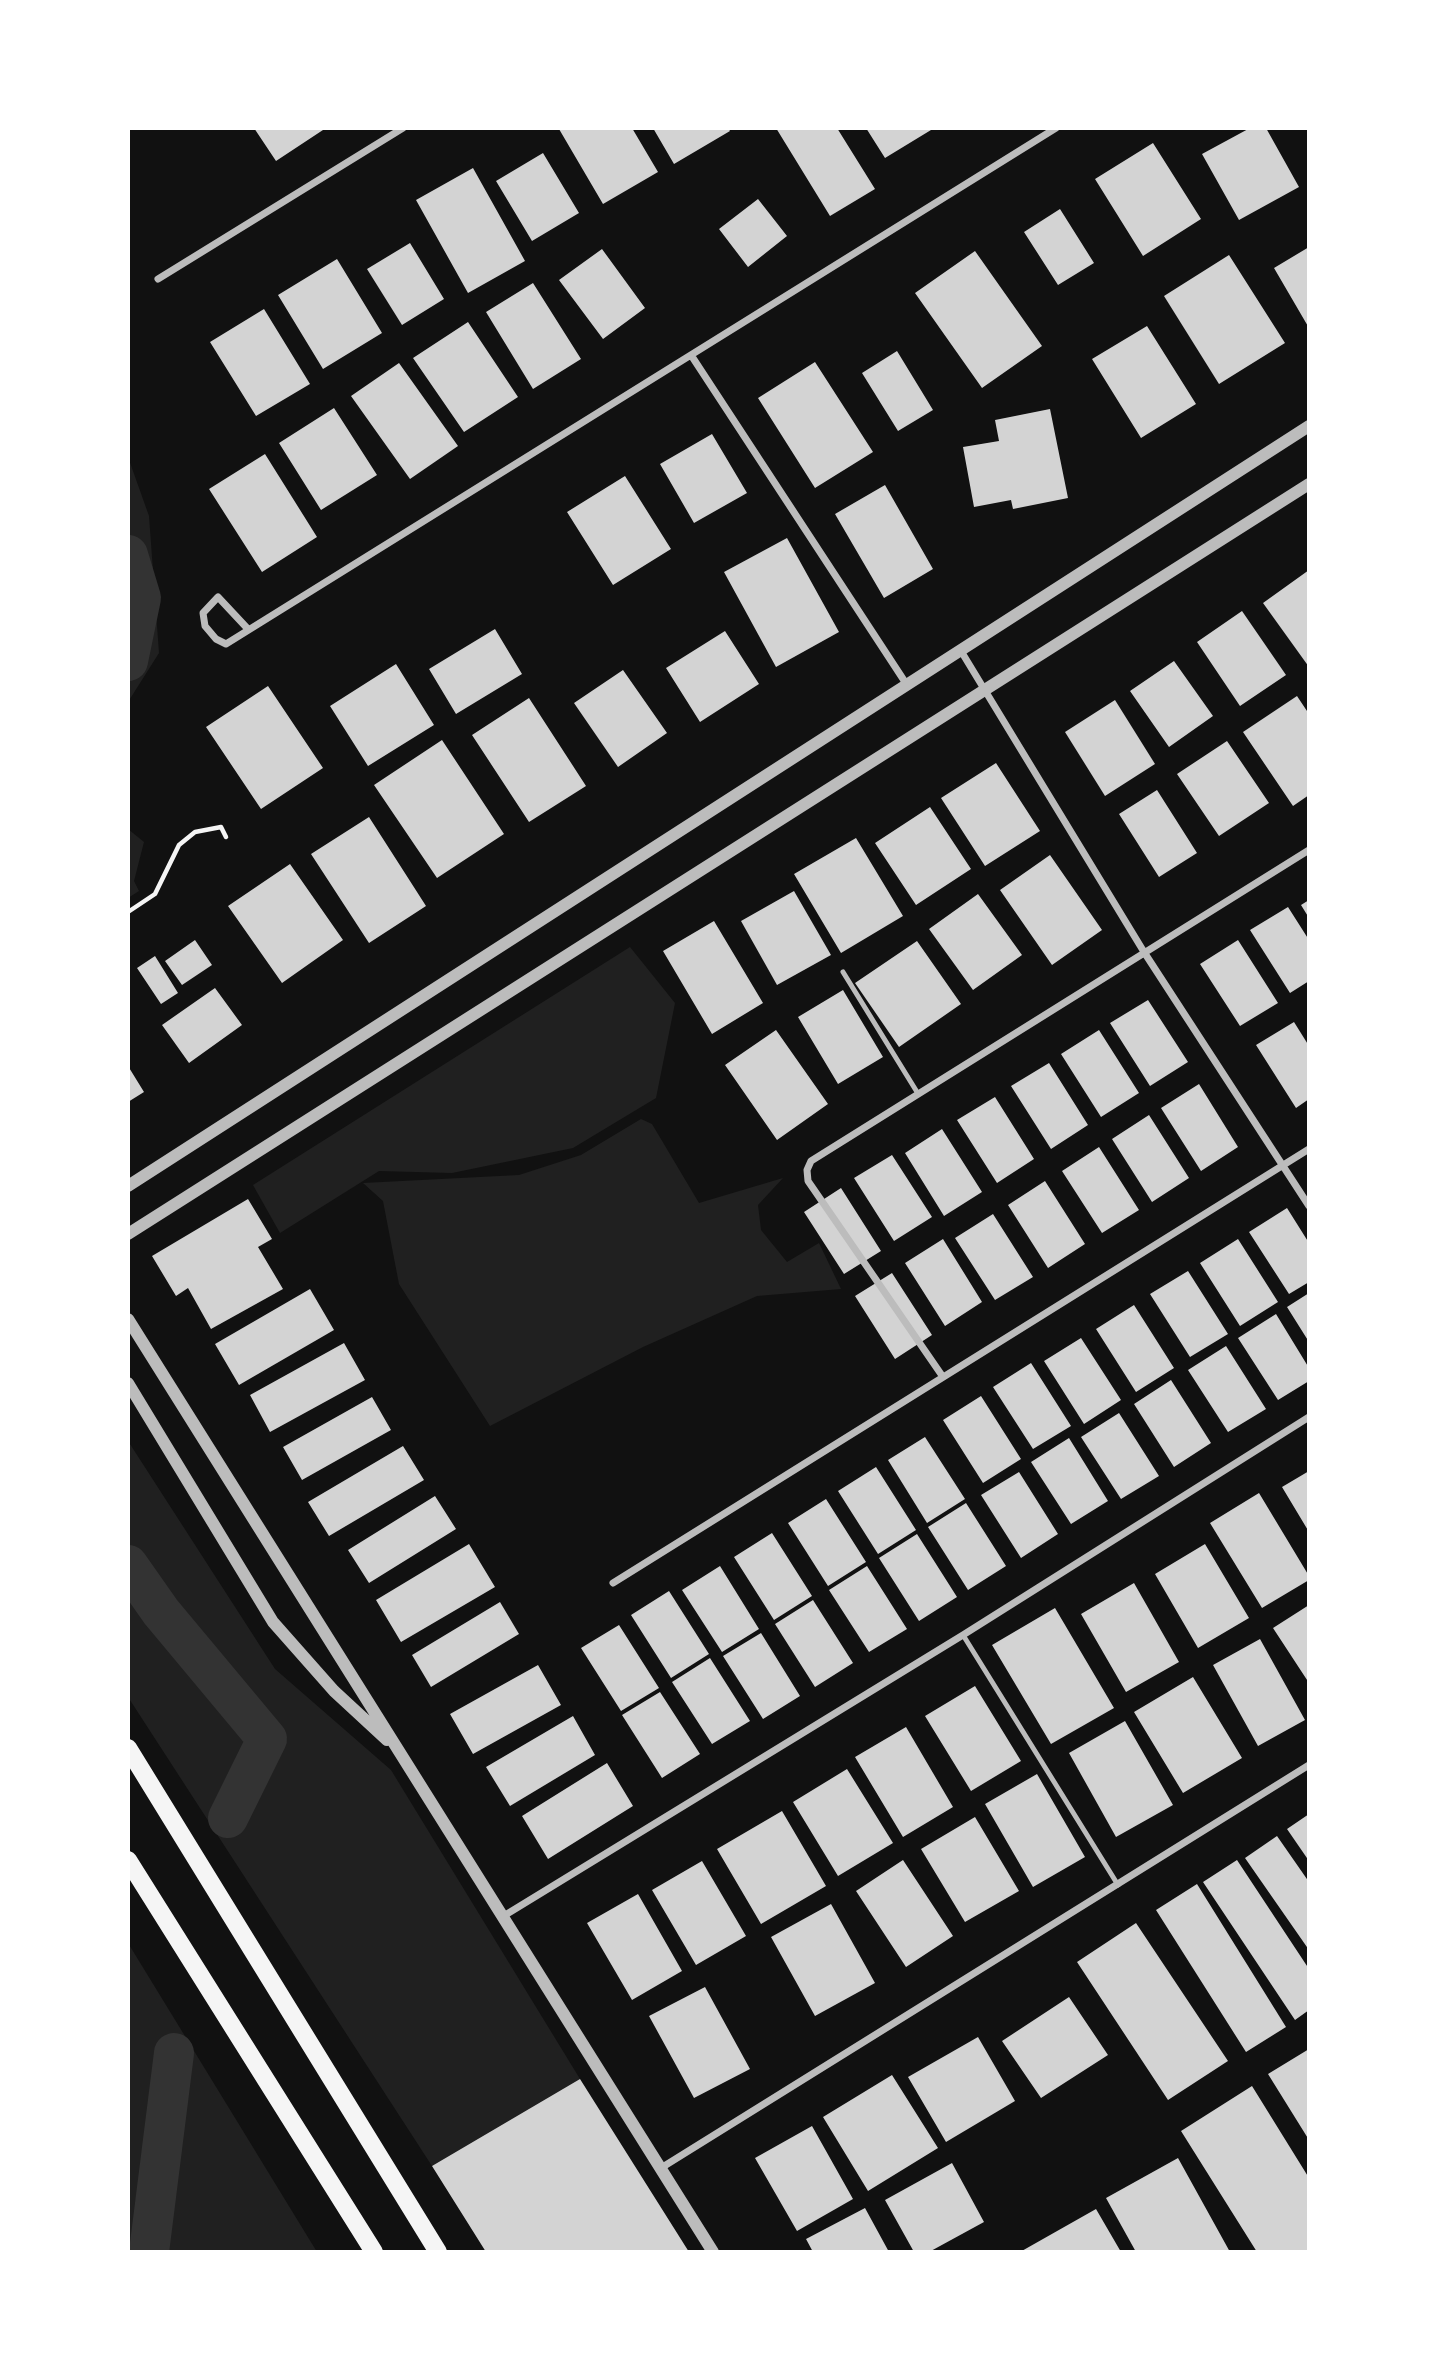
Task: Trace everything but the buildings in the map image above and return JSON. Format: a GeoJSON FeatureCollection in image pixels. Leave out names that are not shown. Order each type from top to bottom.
{"type":"FeatureCollection","features":[{"type":"Feature","properties":{"kind":"main road"},"geometry":{"type":"LineString","coordinates":[[128,1748],[438,2252]]}},
{"type":"Feature","properties":{"kind":"main road"},"geometry":{"type":"LineString","coordinates":[[128,1860],[374,2252]]}},
{"type":"Feature","properties":{"kind":"street"},"geometry":{"type":"LineString","coordinates":[[158,279],[403,128]]}},
{"type":"Feature","properties":{"kind":"street"},"geometry":{"type":"LineString","coordinates":[[247,628],[218,597],[202,612],[205,626],[216,639],[226,644],[1056,128]]}},
{"type":"Feature","properties":{"kind":"street"},"geometry":{"type":"LineString","coordinates":[[691,355],[907,685]]}},
{"type":"Feature","properties":{"kind":"street"},"geometry":{"type":"LineString","coordinates":[[128,1186],[1309,426]]}},
{"type":"Feature","properties":{"kind":"street"},"geometry":{"type":"LineString","coordinates":[[128,1234],[1309,484]]}},
{"type":"Feature","properties":{"kind":"street"},"geometry":{"type":"LineString","coordinates":[[961,650],[1144,952],[1309,1206]]}},
{"type":"Feature","properties":{"kind":"street"},"geometry":{"type":"LineString","coordinates":[[943,1377],[808,1181],[807,1170],[811,1161],[1309,850]]}},
{"type":"Feature","properties":{"kind":"street"},"geometry":{"type":"LineString","coordinates":[[612,1583],[1309,1149]]}},
{"type":"Feature","properties":{"kind":"street"},"geometry":{"type":"LineString","coordinates":[[128,1319],[713,2252]]}},
{"type":"Feature","properties":{"kind":"street"},"geometry":{"type":"LineString","coordinates":[[128,1383],[273,1622],[334,1691],[400,1752]]}},
{"type":"Feature","properties":{"kind":"street"},"geometry":{"type":"LineString","coordinates":[[502,1917],[963,1634],[1309,1417]]}},
{"type":"Feature","properties":{"kind":"street"},"geometry":{"type":"LineString","coordinates":[[661,2168],[1309,1765]]}},
{"type":"Feature","properties":{"kind":"lane"},"geometry":{"type":"LineString","coordinates":[[843,972],[918,1093]]}},
{"type":"Feature","properties":{"kind":"lane"},"geometry":{"type":"LineString","coordinates":[[963,1634],[1118,1885]]}},
{"type":"Feature","properties":{"kind":"path"},"geometry":{"type":"LineString","coordinates":[[128,912],[155,894],[179,845],[195,832],[221,827],[226,837]]}},
{"type":"Feature","properties":{"kind":"shaded area"},"geometry":{"type":"Polygon","coordinates":[[[128,457],[149,516],[159,653],[128,702],[128,457]]]}},
{"type":"Feature","properties":{"kind":"shaded area"},"geometry":{"type":"Polygon","coordinates":[[[128,829],[144,842],[134,881],[139,891],[128,898],[128,829]]]}},
{"type":"Feature","properties":{"kind":"shaded area"},"geometry":{"type":"Polygon","coordinates":[[[630,947],[675,1003],[656,1098],[573,1148],[452,1173],[379,1171],[280,1233],[253,1185],[630,947]]]}},
{"type":"Feature","properties":{"kind":"shaded area"},"geometry":{"type":"Polygon","coordinates":[[[641,1119],[652,1124],[699,1203],[783,1178],[758,1205],[761,1230],[787,1262],[819,1243],[841,1289],[757,1296],[643,1347],[490,1426],[399,1284],[383,1201],[363,1183],[519,1175],[581,1155],[641,1119]]]}},
{"type":"Feature","properties":{"kind":"shaded area"},"geometry":{"type":"Polygon","coordinates":[[[128,1441],[275,1669],[391,1770],[580,2079],[432,2166],[128,1697],[128,1441]]]}},
{"type":"Feature","properties":{"kind":"shaded area"},"geometry":{"type":"Polygon","coordinates":[[[128,1943],[317,2252],[128,2252],[128,1943]]]}},
{"type":"Feature","properties":{"kind":"waterway"},"geometry":{"type":"LineString","coordinates":[[128,555],[141,598],[128,661]]}},
{"type":"Feature","properties":{"kind":"waterway"},"geometry":{"type":"LineString","coordinates":[[128,1565],[161,1612],[267,1739],[228,1818]]}},
{"type":"Feature","properties":{"kind":"waterway"},"geometry":{"type":"LineString","coordinates":[[149,2252],[174,2053]]}}]}
